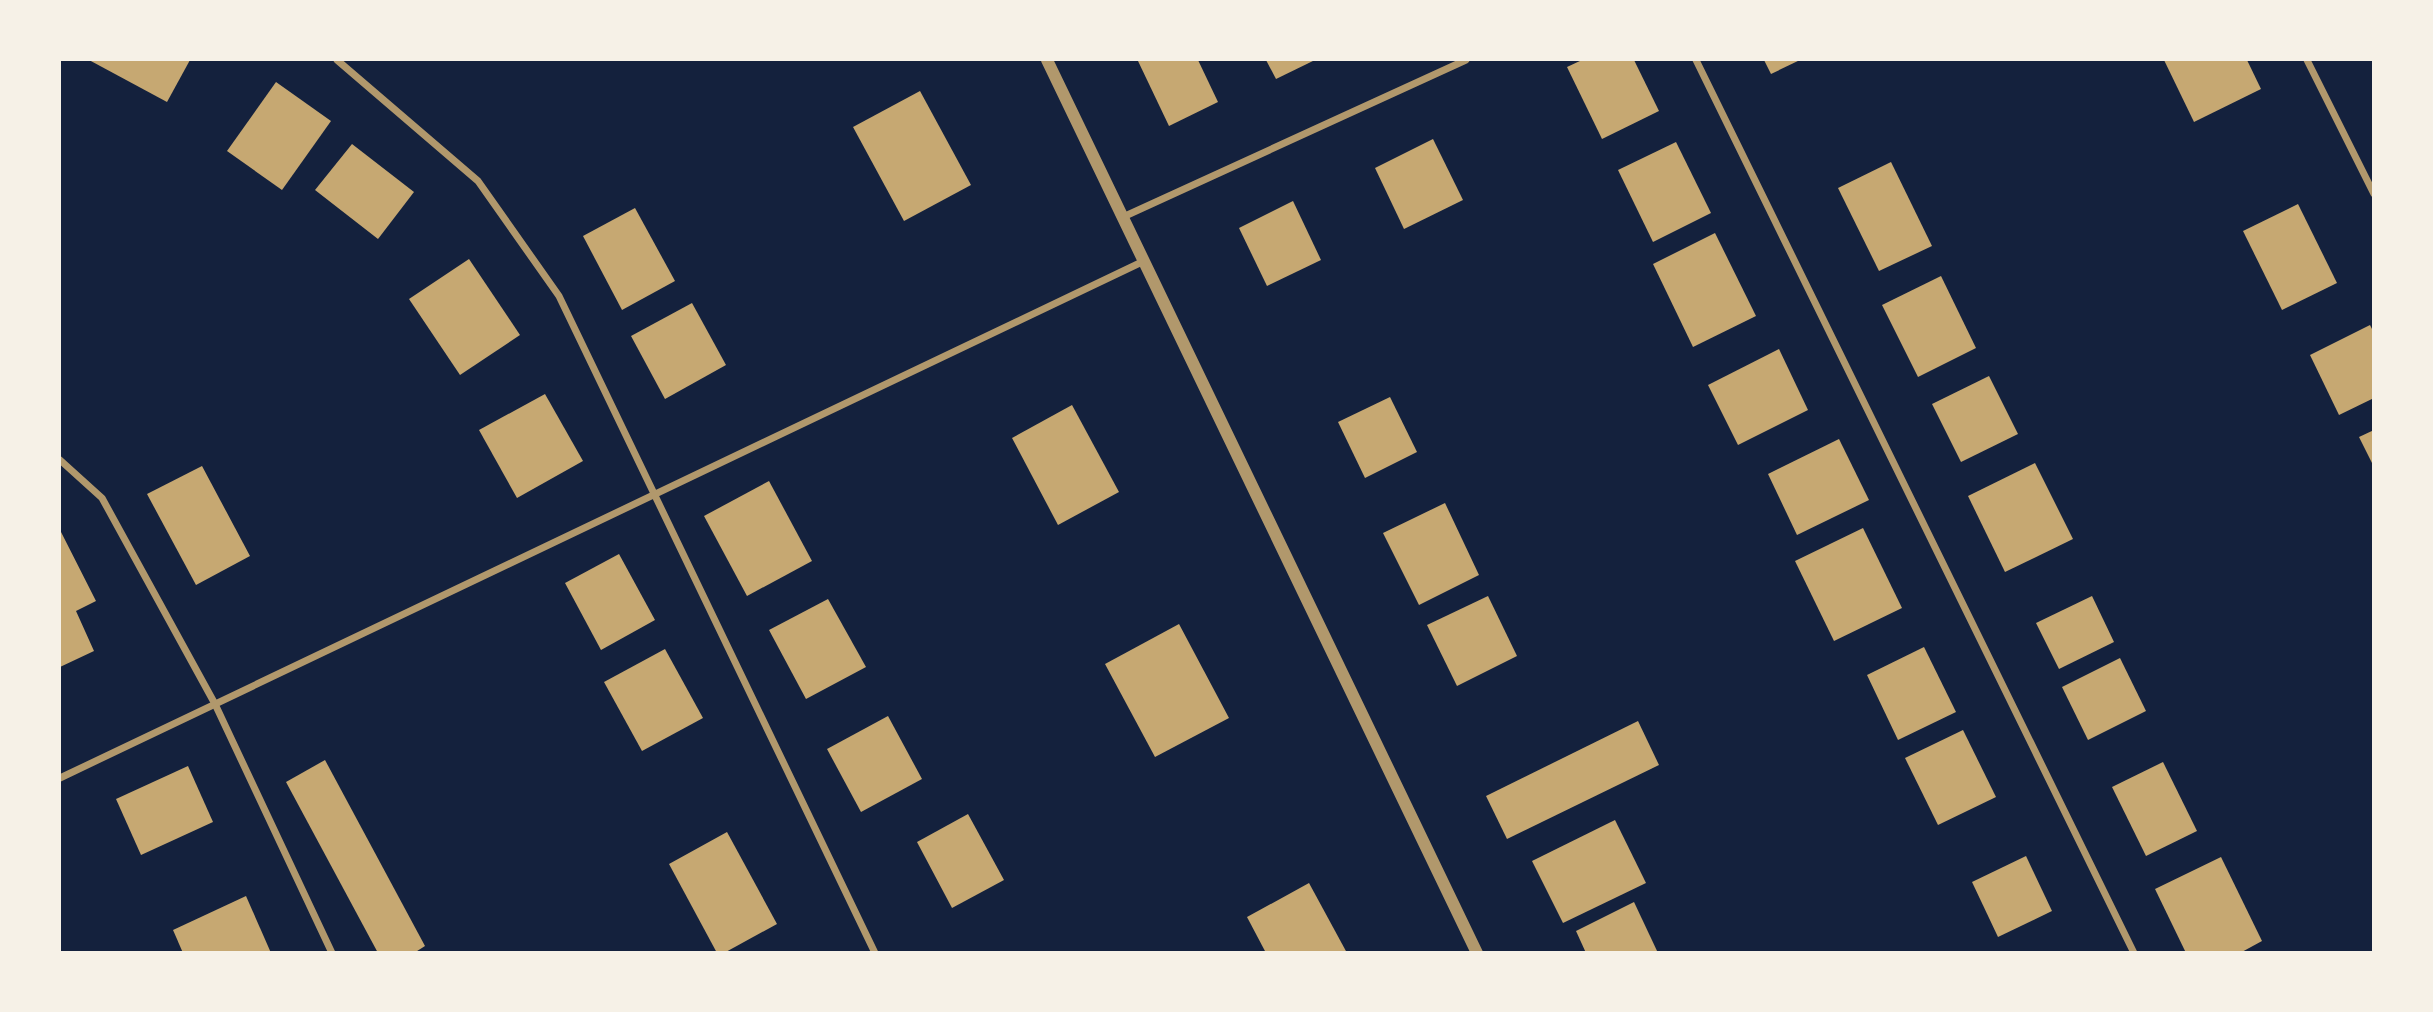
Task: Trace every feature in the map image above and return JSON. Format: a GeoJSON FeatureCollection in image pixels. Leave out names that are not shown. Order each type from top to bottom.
{"type":"FeatureCollection","features":[{"type":"Feature","properties":{"kind":"street"},"geometry":{"type":"LineString","coordinates":[[337,60],[478,181],[559,296],[875,953]]}},
{"type":"Feature","properties":{"kind":"street"},"geometry":{"type":"LineString","coordinates":[[1047,60],[1477,953]]}},
{"type":"Feature","properties":{"kind":"street"},"geometry":{"type":"LineString","coordinates":[[1123,217],[1466,60]]}},
{"type":"Feature","properties":{"kind":"street"},"geometry":{"type":"LineString","coordinates":[[1696,60],[2134,953]]}},
{"type":"Feature","properties":{"kind":"street"},"geometry":{"type":"LineString","coordinates":[[2307,60],[2374,194]]}},
{"type":"Feature","properties":{"kind":"street"},"geometry":{"type":"LineString","coordinates":[[60,778],[1144,261]]}},
{"type":"Feature","properties":{"kind":"street"},"geometry":{"type":"LineString","coordinates":[[60,460],[102,498],[215,704],[332,953]]}},
{"type":"Feature","properties":{"kind":"building"},"geometry":{"type":"Polygon","coordinates":[[[89,60],[190,60],[167,102],[89,60]]]}},
{"type":"Feature","properties":{"kind":"building"},"geometry":{"type":"Polygon","coordinates":[[[1198,60],[1218,102],[1169,126],[1138,61],[1198,60]]]}},
{"type":"Feature","properties":{"kind":"building"},"geometry":{"type":"Polygon","coordinates":[[[1266,60],[1315,60],[1276,79],[1266,60]]]}},
{"type":"Feature","properties":{"kind":"building"},"geometry":{"type":"Polygon","coordinates":[[[1582,60],[1634,60],[1659,111],[1602,139],[1567,67],[1582,60]]]}},
{"type":"Feature","properties":{"kind":"building"},"geometry":{"type":"Polygon","coordinates":[[[1764,60],[1800,60],[1771,74],[1764,60]]]}},
{"type":"Feature","properties":{"kind":"building"},"geometry":{"type":"Polygon","coordinates":[[[2164,60],[2247,60],[2261,89],[2194,122],[2164,60]]]}},
{"type":"Feature","properties":{"kind":"building"},"geometry":{"type":"Polygon","coordinates":[[[276,82],[331,121],[282,190],[227,151],[276,82]]]}},
{"type":"Feature","properties":{"kind":"building"},"geometry":{"type":"Polygon","coordinates":[[[920,91],[971,185],[904,221],[853,127],[920,91]]]}},
{"type":"Feature","properties":{"kind":"building"},"geometry":{"type":"Polygon","coordinates":[[[1433,139],[1463,200],[1404,229],[1375,168],[1433,139]]]}},
{"type":"Feature","properties":{"kind":"building"},"geometry":{"type":"Polygon","coordinates":[[[1676,142],[1711,213],[1653,242],[1618,170],[1676,142]]]}},
{"type":"Feature","properties":{"kind":"building"},"geometry":{"type":"Polygon","coordinates":[[[352,144],[414,192],[378,239],[315,190],[352,144]]]}},
{"type":"Feature","properties":{"kind":"building"},"geometry":{"type":"Polygon","coordinates":[[[1891,162],[1932,246],[1879,271],[1838,188],[1891,162]]]}},
{"type":"Feature","properties":{"kind":"building"},"geometry":{"type":"Polygon","coordinates":[[[1293,201],[1321,260],[1267,286],[1239,228],[1293,201]]]}},
{"type":"Feature","properties":{"kind":"building"},"geometry":{"type":"Polygon","coordinates":[[[2298,204],[2337,283],[2282,310],[2243,231],[2298,204]]]}},
{"type":"Feature","properties":{"kind":"building"},"geometry":{"type":"Polygon","coordinates":[[[635,208],[675,281],[622,310],[583,236],[635,208]]]}},
{"type":"Feature","properties":{"kind":"building"},"geometry":{"type":"Polygon","coordinates":[[[1715,233],[1756,316],[1693,347],[1653,264],[1715,233]]]}},
{"type":"Feature","properties":{"kind":"building"},"geometry":{"type":"Polygon","coordinates":[[[469,259],[520,335],[460,375],[409,299],[469,259]]]}},
{"type":"Feature","properties":{"kind":"building"},"geometry":{"type":"Polygon","coordinates":[[[1941,276],[1976,348],[1918,377],[1882,305],[1941,276]]]}},
{"type":"Feature","properties":{"kind":"building"},"geometry":{"type":"Polygon","coordinates":[[[692,303],[726,365],[665,399],[631,336],[692,303]]]}},
{"type":"Feature","properties":{"kind":"building"},"geometry":{"type":"Polygon","coordinates":[[[2370,325],[2374,333],[2374,398],[2339,415],[2310,355],[2370,325]]]}},
{"type":"Feature","properties":{"kind":"building"},"geometry":{"type":"Polygon","coordinates":[[[1779,349],[1808,410],[1738,445],[1708,385],[1779,349]]]}},
{"type":"Feature","properties":{"kind":"building"},"geometry":{"type":"Polygon","coordinates":[[[1989,376],[2018,434],[1961,462],[1932,404],[1989,376]]]}},
{"type":"Feature","properties":{"kind":"building"},"geometry":{"type":"Polygon","coordinates":[[[545,394],[583,461],[517,498],[479,430],[545,394]]]}},
{"type":"Feature","properties":{"kind":"building"},"geometry":{"type":"Polygon","coordinates":[[[1390,397],[1417,452],[1365,478],[1338,422],[1390,397]]]}},
{"type":"Feature","properties":{"kind":"building"},"geometry":{"type":"Polygon","coordinates":[[[1072,405],[1119,492],[1058,525],[1012,438],[1072,405]]]}},
{"type":"Feature","properties":{"kind":"building"},"geometry":{"type":"Polygon","coordinates":[[[2374,430],[2374,467],[2359,437],[2374,430]]]}},
{"type":"Feature","properties":{"kind":"building"},"geometry":{"type":"Polygon","coordinates":[[[1839,439],[1869,500],[1797,535],[1768,474],[1839,439]]]}},
{"type":"Feature","properties":{"kind":"building"},"geometry":{"type":"Polygon","coordinates":[[[2035,463],[2073,539],[2005,572],[1968,496],[2035,463]]]}},
{"type":"Feature","properties":{"kind":"building"},"geometry":{"type":"Polygon","coordinates":[[[202,466],[250,556],[196,585],[147,494],[202,466]]]}},
{"type":"Feature","properties":{"kind":"building"},"geometry":{"type":"Polygon","coordinates":[[[769,481],[812,561],[747,596],[704,516],[769,481]]]}},
{"type":"Feature","properties":{"kind":"building"},"geometry":{"type":"Polygon","coordinates":[[[1445,503],[1479,575],[1419,605],[1383,533],[1445,503]]]}},
{"type":"Feature","properties":{"kind":"building"},"geometry":{"type":"Polygon","coordinates":[[[1863,528],[1902,608],[1834,641],[1795,561],[1863,528]]]}},
{"type":"Feature","properties":{"kind":"building"},"geometry":{"type":"Polygon","coordinates":[[[60,530],[96,601],[76,611],[94,651],[60,667],[60,530]]]}},
{"type":"Feature","properties":{"kind":"building"},"geometry":{"type":"Polygon","coordinates":[[[619,554],[655,620],[601,650],[565,583],[619,554]]]}},
{"type":"Feature","properties":{"kind":"building"},"geometry":{"type":"Polygon","coordinates":[[[1488,596],[1517,656],[1457,686],[1427,625],[1488,596]]]}},
{"type":"Feature","properties":{"kind":"building"},"geometry":{"type":"Polygon","coordinates":[[[2092,596],[2114,642],[2059,669],[2036,623],[2092,596]]]}},
{"type":"Feature","properties":{"kind":"building"},"geometry":{"type":"Polygon","coordinates":[[[828,599],[866,667],[806,699],[769,630],[828,599]]]}},
{"type":"Feature","properties":{"kind":"building"},"geometry":{"type":"Polygon","coordinates":[[[1179,624],[1229,718],[1155,757],[1105,664],[1179,624]]]}},
{"type":"Feature","properties":{"kind":"building"},"geometry":{"type":"Polygon","coordinates":[[[1924,647],[1956,712],[1898,740],[1867,675],[1924,647]]]}},
{"type":"Feature","properties":{"kind":"building"},"geometry":{"type":"Polygon","coordinates":[[[665,649],[703,718],[642,751],[604,682],[665,649]]]}},
{"type":"Feature","properties":{"kind":"building"},"geometry":{"type":"Polygon","coordinates":[[[2120,658],[2146,711],[2088,740],[2062,687],[2120,658]]]}},
{"type":"Feature","properties":{"kind":"building"},"geometry":{"type":"Polygon","coordinates":[[[888,716],[922,779],[861,812],[827,749],[888,716]]]}},
{"type":"Feature","properties":{"kind":"building"},"geometry":{"type":"Polygon","coordinates":[[[1638,721],[1659,765],[1507,839],[1486,796],[1638,721]]]}},
{"type":"Feature","properties":{"kind":"building"},"geometry":{"type":"Polygon","coordinates":[[[1963,730],[1996,797],[1938,825],[1905,758],[1963,730]]]}},
{"type":"Feature","properties":{"kind":"building"},"geometry":{"type":"Polygon","coordinates":[[[325,760],[425,946],[414,953],[378,953],[286,782],[325,760]]]}},
{"type":"Feature","properties":{"kind":"building"},"geometry":{"type":"Polygon","coordinates":[[[2163,762],[2197,831],[2146,856],[2112,787],[2163,762]]]}},
{"type":"Feature","properties":{"kind":"building"},"geometry":{"type":"Polygon","coordinates":[[[188,766],[213,822],[141,855],[116,799],[188,766]]]}},
{"type":"Feature","properties":{"kind":"building"},"geometry":{"type":"Polygon","coordinates":[[[968,814],[1004,880],[952,908],[917,842],[968,814]]]}},
{"type":"Feature","properties":{"kind":"building"},"geometry":{"type":"Polygon","coordinates":[[[1615,820],[1646,883],[1563,923],[1532,861],[1615,820]]]}},
{"type":"Feature","properties":{"kind":"building"},"geometry":{"type":"Polygon","coordinates":[[[727,832],[777,924],[724,953],[717,953],[669,864],[727,832]]]}},
{"type":"Feature","properties":{"kind":"building"},"geometry":{"type":"Polygon","coordinates":[[[2026,856],[2052,911],[1998,937],[1972,882],[2026,856]]]}},
{"type":"Feature","properties":{"kind":"building"},"geometry":{"type":"Polygon","coordinates":[[[2221,857],[2262,941],[2240,953],[2186,953],[2155,889],[2221,857]]]}},
{"type":"Feature","properties":{"kind":"building"},"geometry":{"type":"Polygon","coordinates":[[[1309,883],[1347,953],[1266,953],[1247,917],[1309,883]]]}},
{"type":"Feature","properties":{"kind":"building"},"geometry":{"type":"Polygon","coordinates":[[[246,896],[271,953],[183,953],[173,930],[246,896]]]}},
{"type":"Feature","properties":{"kind":"building"},"geometry":{"type":"Polygon","coordinates":[[[1634,902],[1658,953],[1586,953],[1576,931],[1634,902]]]}}]}
